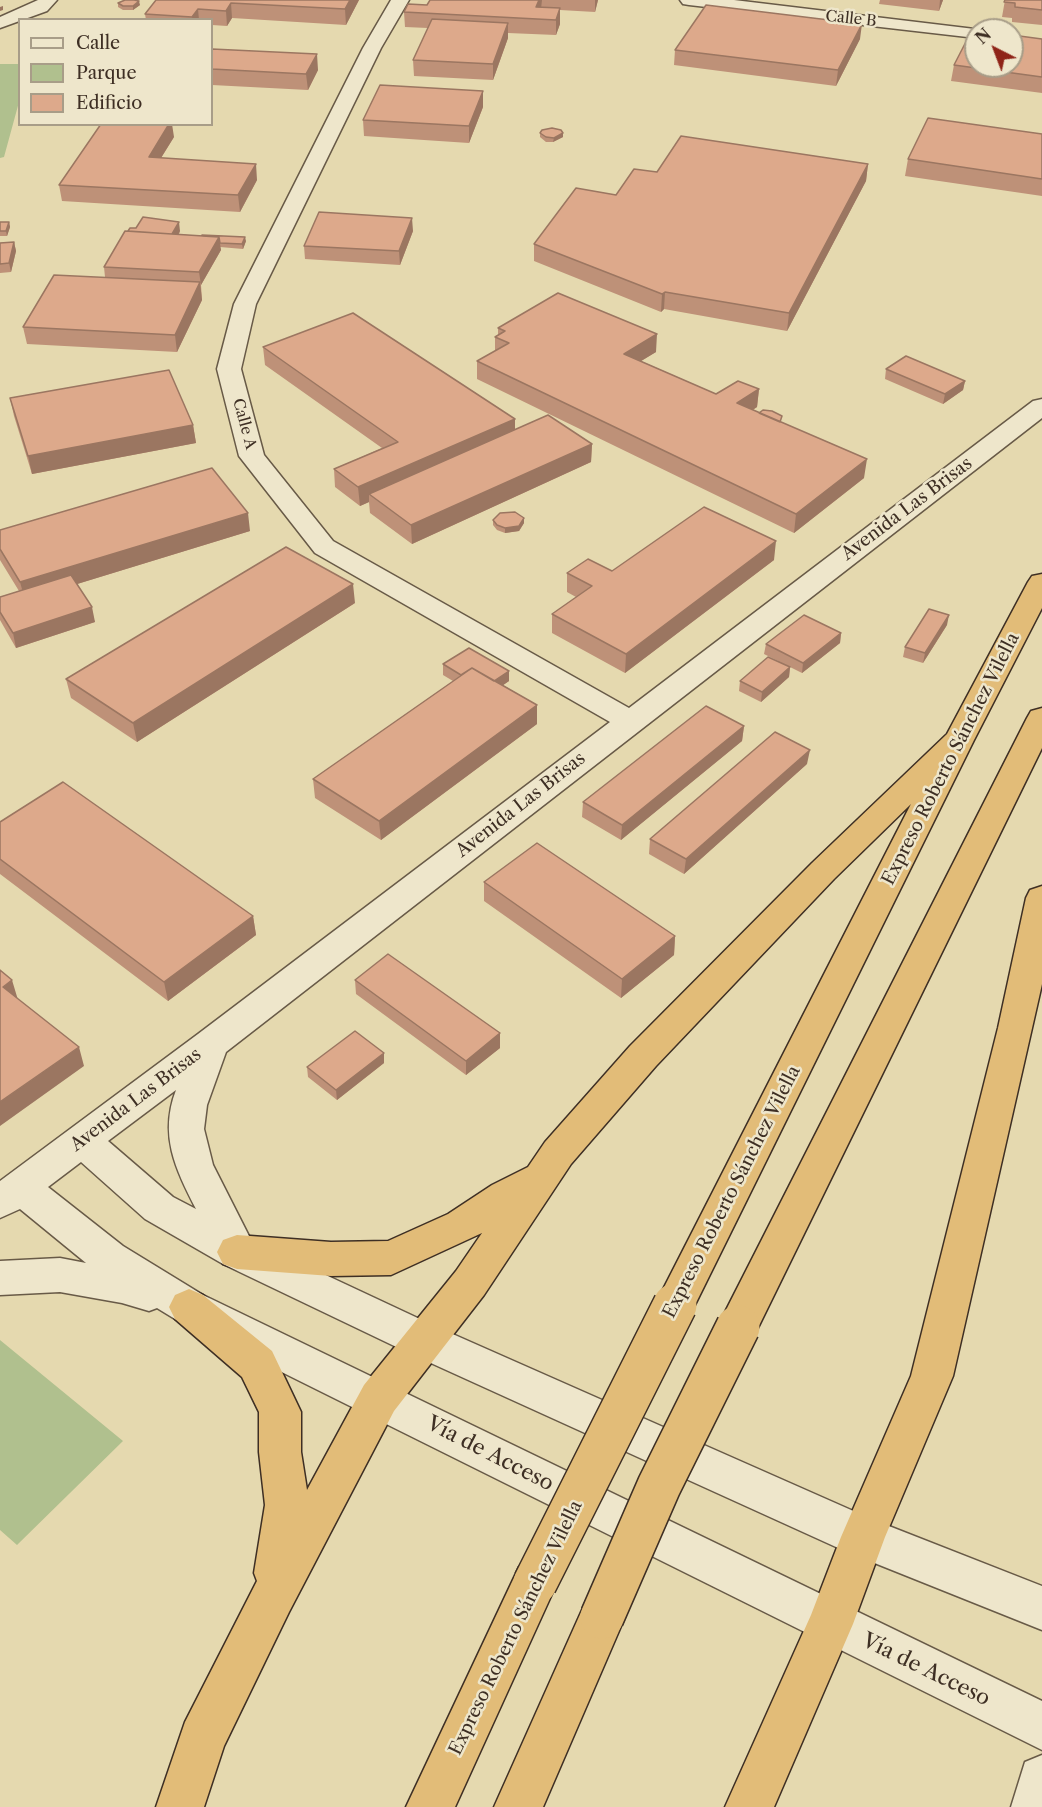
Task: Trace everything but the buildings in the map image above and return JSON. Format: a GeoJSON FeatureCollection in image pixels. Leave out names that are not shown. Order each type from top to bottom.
{"type":"FeatureCollection","features":[{"type":"Feature","properties":{"kind":"highway","name":"Expreso Roberto Sánchez Vilella"},"geometry":{"type":"LineString","coordinates":[[430,1807],[535,1583],[959,740],[1042,582]]}},
{"type":"Feature","properties":{"kind":"highway"},"geometry":{"type":"LineString","coordinates":[[518,1807],[659,1486],[1042,718]]}},
{"type":"Feature","properties":{"kind":"highway"},"geometry":{"type":"LineString","coordinates":[[180,1807],[202,1738],[273,1596],[379,1398],[470,1283],[558,1153],[644,1056],[824,871],[959,740]]}},
{"type":"Feature","properties":{"kind":"highway"},"geometry":{"type":"LineString","coordinates":[[749,1807],[830,1624],[863,1537],[932,1376],[1016,1028],[1042,898]]}},
{"type":"Feature","properties":{"kind":"highway"},"geometry":{"type":"LineString","coordinates":[[237,1252],[331,1259],[391,1258],[462,1226],[505,1196],[542,1176]]}},
{"type":"Feature","properties":{"kind":"highway"},"geometry":{"type":"LineString","coordinates":[[189,1307],[257,1364],[280,1412],[280,1452],[287,1505],[273,1596]]}},
{"type":"Feature","properties":{"kind":"street"},"geometry":{"type":"LineString","coordinates":[[0,23],[41,7],[48,0]]}},
{"type":"Feature","properties":{"kind":"street","name":"Calle A"},"geometry":{"type":"LineString","coordinates":[[400,0],[372,48],[245,304],[229,369],[252,456],[324,547],[630,721]]}},
{"type":"Feature","properties":{"kind":"street","name":"Calle B"},"geometry":{"type":"LineString","coordinates":[[689,0],[964,32]]}},
{"type":"Feature","properties":{"kind":"street","name":"Avenida Las Brisas"},"geometry":{"type":"LineString","coordinates":[[10,1194],[211,1044],[1042,406]]}},
{"type":"Feature","properties":{"kind":"street"},"geometry":{"type":"LineString","coordinates":[[211,1044],[186,1116],[189,1148],[197,1172],[237,1252]]}},
{"type":"Feature","properties":{"kind":"street"},"geometry":{"type":"LineString","coordinates":[[81,1140],[159,1208],[237,1252],[425,1341],[863,1537],[1042,1608]]}},
{"type":"Feature","properties":{"kind":"street","name":"Vía de Acceso"},"geometry":{"type":"LineString","coordinates":[[10,1194],[189,1307],[379,1398],[830,1624],[1042,1726]]}},
{"type":"Feature","properties":{"kind":"street"},"geometry":{"type":"LineString","coordinates":[[0,1278],[60,1275],[122,1286],[189,1307]]}},
{"type":"Feature","properties":{"kind":"street"},"geometry":{"type":"LineString","coordinates":[[1035,1807],[1042,1779]]}},
{"type":"Feature","properties":{"kind":"green space"},"geometry":{"type":"Polygon","coordinates":[[[0,64],[18,64],[18,106],[4,157],[0,158],[0,64]]]}},
{"type":"Feature","properties":{"kind":"green space"},"geometry":{"type":"Polygon","coordinates":[[[0,1340],[123,1441],[17,1545],[0,1530],[0,1340]]]}}]}
